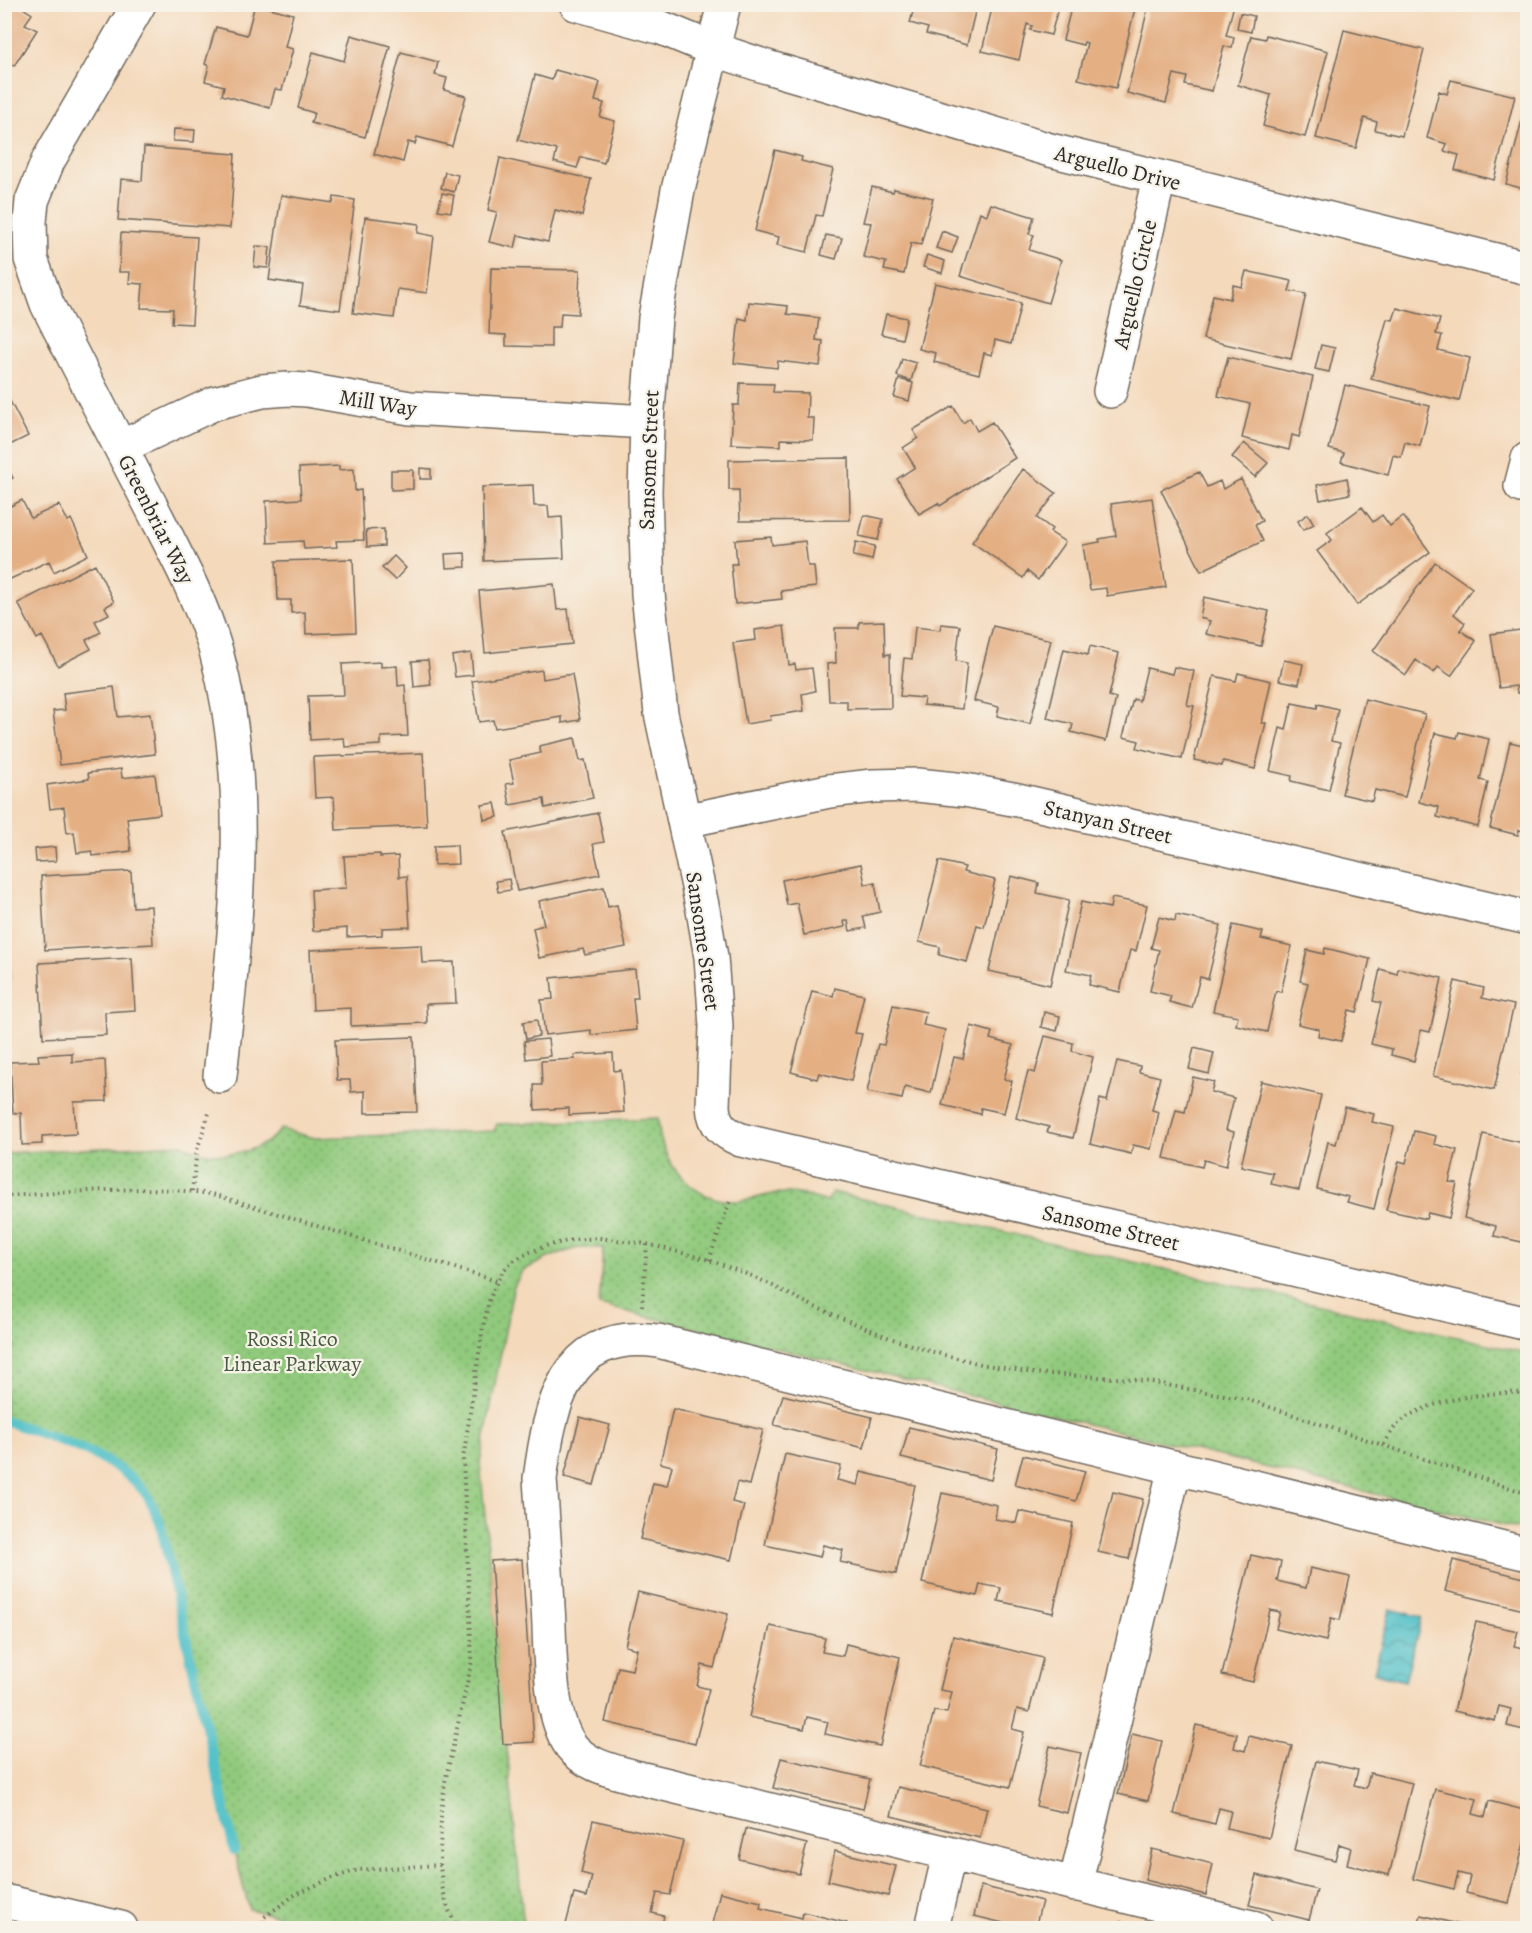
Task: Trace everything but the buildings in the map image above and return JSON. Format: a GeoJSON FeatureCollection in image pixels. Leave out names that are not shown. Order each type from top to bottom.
{"type":"FeatureCollection","features":[{"type":"Feature","properties":{"kind":"street","name":"Greenbriar Way"},"geometry":{"type":"LineString","coordinates":[[139,4],[48,161],[32,201],[31,260],[47,304],[194,593],[215,650],[234,741],[240,819],[229,991],[220,1076]]}},
{"type":"Feature","properties":{"kind":"street"},"geometry":{"type":"LineString","coordinates":[[576,4],[662,28],[713,48]]}},
{"type":"Feature","properties":{"kind":"street","name":"Sansome Street"},"geometry":{"type":"LineString","coordinates":[[724,4],[678,190],[655,318],[647,422],[645,492],[648,594],[661,713],[703,910],[714,992],[716,1026],[713,1116],[718,1125],[727,1134],[741,1140],[784,1151],[1527,1324]]}},
{"type":"Feature","properties":{"kind":"street","name":"Arguello Drive"},"geometry":{"type":"LineString","coordinates":[[713,48],[766,67],[958,124],[1159,178],[1527,268]]}},
{"type":"Feature","properties":{"kind":"street","name":"Arguello Circle"},"geometry":{"type":"LineString","coordinates":[[1110,391],[1159,178]]}},
{"type":"Feature","properties":{"kind":"street","name":"Mill Way"},"geometry":{"type":"LineString","coordinates":[[121,447],[215,403],[262,391],[288,389],[308,390],[410,408],[647,422]]}},
{"type":"Feature","properties":{"kind":"street","name":"Stanyan Street"},"geometry":{"type":"LineString","coordinates":[[684,821],[829,791],[873,786],[917,785],[965,790],[1018,800],[1527,918]]}},
{"type":"Feature","properties":{"kind":"street"},"geometry":{"type":"LineString","coordinates":[[1256,1929],[620,1773],[597,1766],[572,1746],[562,1730],[553,1685],[540,1479],[545,1447],[560,1390],[570,1371],[583,1357],[620,1340],[639,1338],[658,1341],[1527,1554]]}},
{"type":"Feature","properties":{"kind":"street"},"geometry":{"type":"LineString","coordinates":[[1075,1885],[1175,1467]]}},
{"type":"Feature","properties":{"kind":"street"},"geometry":{"type":"LineString","coordinates":[[932,1929],[949,1855]]}},
{"type":"Feature","properties":{"kind":"street"},"geometry":{"type":"LineString","coordinates":[[4,1901],[121,1929]]}},
{"type":"Feature","properties":{"kind":"path"},"geometry":{"type":"LineString","coordinates":[[192,1191],[197,1150],[220,1076]]}},
{"type":"Feature","properties":{"kind":"path"},"geometry":{"type":"LineString","coordinates":[[4,1196],[143,1190],[192,1191],[216,1195],[497,1281]]}},
{"type":"Feature","properties":{"kind":"path"},"geometry":{"type":"LineString","coordinates":[[709,1260],[730,1201]]}},
{"type":"Feature","properties":{"kind":"path"},"geometry":{"type":"LineString","coordinates":[[458,1929],[446,1901],[440,1865],[441,1811],[445,1782],[472,1661],[463,1459],[483,1327],[497,1281],[513,1261],[549,1245],[598,1238],[647,1244],[709,1260],[755,1277],[815,1307],[929,1352],[1032,1373],[1132,1379],[1200,1389],[1270,1406],[1527,1494]]}},
{"type":"Feature","properties":{"kind":"path"},"geometry":{"type":"LineString","coordinates":[[639,1338],[647,1244]]}},
{"type":"Feature","properties":{"kind":"path"},"geometry":{"type":"LineString","coordinates":[[1384,1444],[1396,1425],[1409,1416],[1436,1404],[1493,1393],[1527,1393]]}},
{"type":"Feature","properties":{"kind":"path"},"geometry":{"type":"LineString","coordinates":[[264,1929],[263,1918],[296,1894],[332,1878],[358,1870],[440,1865]]}},
{"type":"Feature","properties":{"kind":"green space","name":"Rossi Rico Linear Parkway"},"geometry":{"type":"Polygon","coordinates":[[[658,1118],[665,1150],[681,1177],[706,1195],[721,1200],[738,1201],[789,1193],[828,1202],[832,1192],[1527,1353],[1527,1531],[599,1305],[603,1248],[578,1248],[550,1257],[522,1271],[513,1289],[480,1463],[524,1928],[332,1928],[249,1909],[160,1523],[150,1500],[133,1479],[100,1458],[81,1449],[5,1423],[5,1153],[182,1144],[207,1153],[221,1154],[247,1151],[260,1146],[281,1129],[315,1138],[494,1131],[497,1124],[658,1118]]]}},
{"type":"Feature","properties":{"kind":"water"},"geometry":{"type":"Polygon","coordinates":[[[1390,1609],[1422,1617],[1405,1681],[1374,1673],[1390,1609]]]}},
{"type":"Feature","properties":{"kind":"waterway"},"geometry":{"type":"LineString","coordinates":[[4,1420],[100,1458],[133,1480],[150,1500],[160,1523],[234,1850]]}}]}
